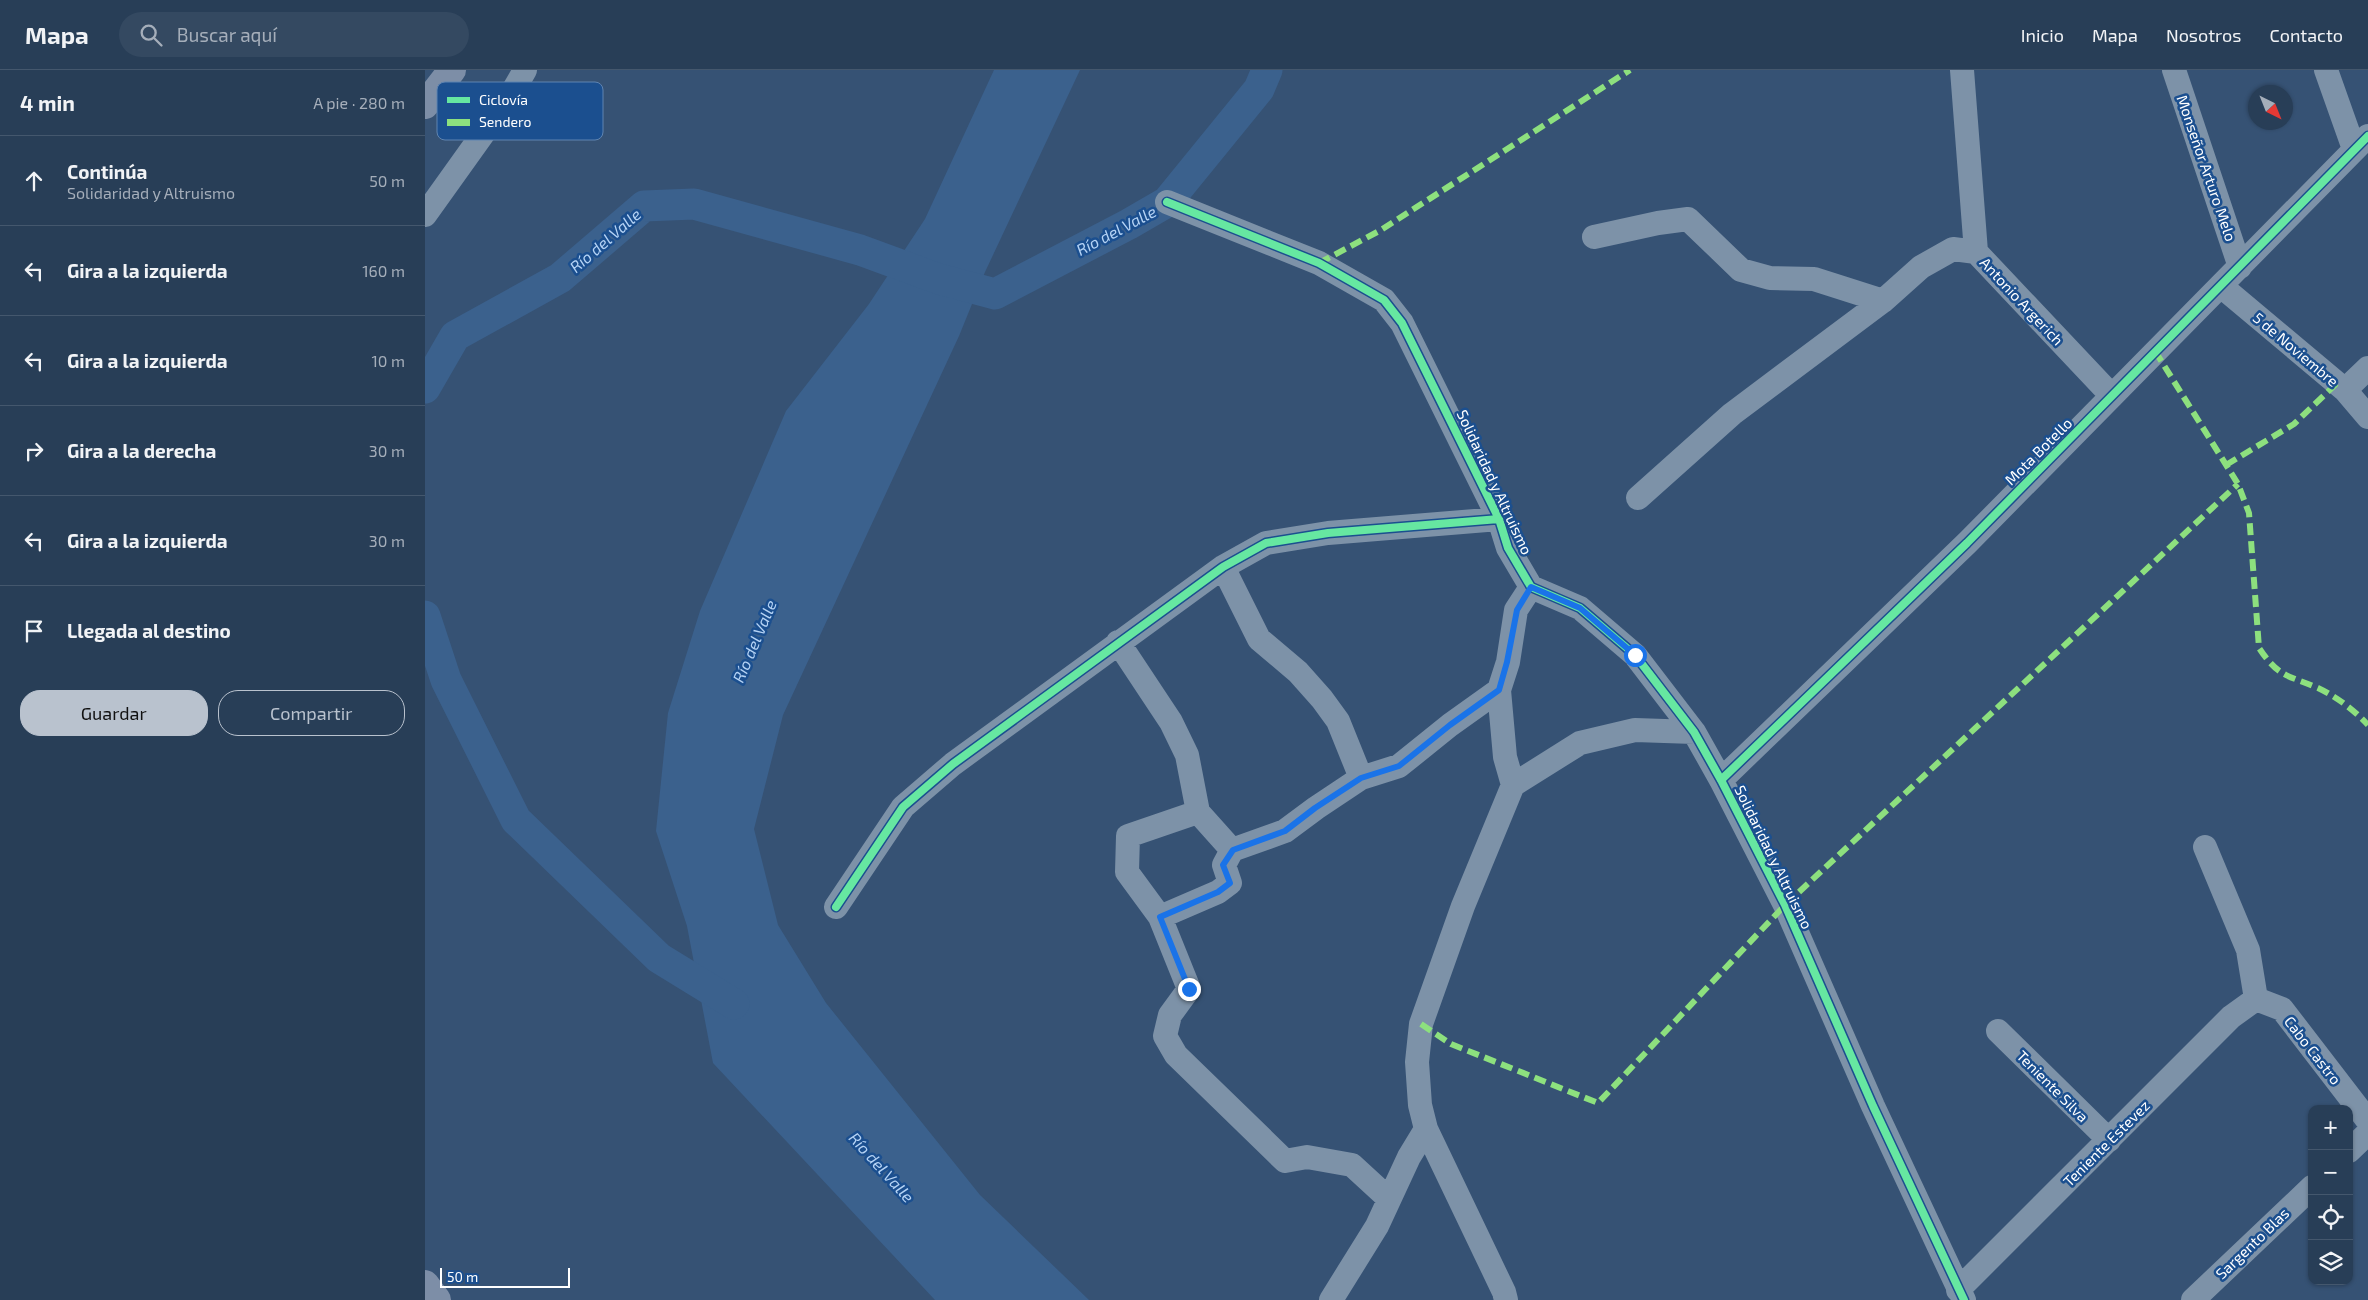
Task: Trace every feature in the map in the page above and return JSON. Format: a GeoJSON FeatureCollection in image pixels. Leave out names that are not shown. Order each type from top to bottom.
{"type":"FeatureCollection","features":[{"type":"Feature","properties":{"kind":"main road"},"geometry":{"type":"LineString","coordinates":[[442,82],[451,70]]}},
{"type":"Feature","properties":{"kind":"main road"},"geometry":{"type":"LineString","coordinates":[[425,105],[437,89]]}},
{"type":"Feature","properties":{"kind":"main road"},"geometry":{"type":"LineString","coordinates":[[425,1284],[437,1300]]}},
{"type":"Feature","properties":{"kind":"street"},"geometry":{"type":"LineString","coordinates":[[518,82],[525,70]]}},
{"type":"Feature","properties":{"kind":"street","name":"Antonio Argerich"},"geometry":{"type":"LineString","coordinates":[[1962,70],[1976,252],[2112,396]]}},
{"type":"Feature","properties":{"kind":"street","name":"Monseñor Arturo Melo"},"geometry":{"type":"LineString","coordinates":[[2174,70],[2240,266]]}},
{"type":"Feature","properties":{"kind":"street"},"geometry":{"type":"LineString","coordinates":[[2326,70],[2361,143]]}},
{"type":"Feature","properties":{"kind":"street"},"geometry":{"type":"LineString","coordinates":[[425,214],[478,140]]}},
{"type":"Feature","properties":{"kind":"street","name":"Mota Botello"},"geometry":{"type":"LineString","coordinates":[[1721,780],[1967,543],[2361,143]]}},
{"type":"Feature","properties":{"kind":"street","name":"Solidaridad y Altruismo"},"geometry":{"type":"LineString","coordinates":[[1167,202],[1319,263],[1384,300],[1402,322],[1499,519],[1508,548],[1531,587],[1580,608],[1635,655],[1694,732],[1721,780],[1785,905],[1873,1106],[1961,1295]]}},
{"type":"Feature","properties":{"kind":"street"},"geometry":{"type":"LineString","coordinates":[[1594,236],[1688,219],[1741,270],[1770,278],[1814,279],[1883,301]]}},
{"type":"Feature","properties":{"kind":"street"},"geometry":{"type":"LineString","coordinates":[[1638,498],[1731,414],[1883,301],[1921,267],[1953,249],[1976,252]]}},
{"type":"Feature","properties":{"kind":"street","name":"5 de Noviembre"},"geometry":{"type":"LineString","coordinates":[[2221,286],[2345,390],[2368,417]]}},
{"type":"Feature","properties":{"kind":"street"},"geometry":{"type":"LineString","coordinates":[[2345,390],[2368,368]]}},
{"type":"Feature","properties":{"kind":"street"},"geometry":{"type":"LineString","coordinates":[[836,907],[903,807],[953,764],[1223,567],[1266,543],[1328,532],[1499,519]]}},
{"type":"Feature","properties":{"kind":"street"},"geometry":{"type":"LineString","coordinates":[[1223,567],[1259,639],[1298,672],[1323,699],[1338,721],[1361,778]]}},
{"type":"Feature","properties":{"kind":"street"},"geometry":{"type":"LineString","coordinates":[[1513,784],[1505,757],[1499,690],[1507,662],[1517,610],[1531,587]]}},
{"type":"Feature","properties":{"kind":"street"},"geometry":{"type":"LineString","coordinates":[[1118,642],[1171,722],[1187,755],[1198,812],[1233,850]]}},
{"type":"Feature","properties":{"kind":"street"},"geometry":{"type":"LineString","coordinates":[[1160,917],[1218,892],[1230,883],[1223,865],[1233,850],[1285,831],[1315,808],[1361,778],[1399,766],[1450,725],[1499,690]]}},
{"type":"Feature","properties":{"kind":"street"},"geometry":{"type":"LineString","coordinates":[[1506,1300],[1505,1292],[1426,1129],[1420,1104],[1417,1062],[1421,1024],[1463,906],[1513,784],[1580,744],[1635,730],[1694,732]]}},
{"type":"Feature","properties":{"kind":"street"},"geometry":{"type":"LineString","coordinates":[[1198,812],[1128,836],[1127,872],[1160,917],[1189,989],[1170,1015],[1165,1036],[1176,1055],[1285,1161],[1307,1157],[1352,1165],[1389,1198]]}},
{"type":"Feature","properties":{"kind":"street"},"geometry":{"type":"LineString","coordinates":[[2205,847],[2248,950],[2256,998]]}},
{"type":"Feature","properties":{"kind":"street","name":"Teniente Estevez"},"geometry":{"type":"LineString","coordinates":[[1961,1295],[2109,1140],[2231,1017],[2256,998]]}},
{"type":"Feature","properties":{"kind":"street","name":"Cabo Castro"},"geometry":{"type":"LineString","coordinates":[[2256,998],[2282,1010],[2368,1121]]}},
{"type":"Feature","properties":{"kind":"street","name":"Teniente Silva"},"geometry":{"type":"LineString","coordinates":[[1998,1031],[2109,1140]]}},
{"type":"Feature","properties":{"kind":"street"},"geometry":{"type":"LineString","coordinates":[[1331,1300],[1363,1251],[1426,1129]]}},
{"type":"Feature","properties":{"kind":"street"},"geometry":{"type":"LineString","coordinates":[[2350,1150],[2368,1133]]}},
{"type":"Feature","properties":{"kind":"street","name":"Sargento Blas"},"geometry":{"type":"LineString","coordinates":[[2193,1300],[2308,1191]]}},
{"type":"Feature","properties":{"kind":"water"},"geometry":{"type":"Polygon","coordinates":[[[994,70],[1080,70],[985,272],[959,336],[783,715],[754,829],[778,925],[826,1003],[980,1195],[1089,1300],[935,1300],[713,1063],[687,926],[656,831],[668,713],[700,611],[786,411],[869,304],[925,219],[994,70]]]}},
{"type":"Feature","properties":{"kind":"waterway","name":"Río del Valle"},"geometry":{"type":"LineString","coordinates":[[425,388],[455,336],[560,278],[644,206],[694,204],[860,250],[939,279],[995,294],[1167,202],[1259,89],[1267,70]]}},
{"type":"Feature","properties":{"kind":"waterway","name":"Río del Valle"},"geometry":{"type":"LineString","coordinates":[[425,616],[446,680],[516,820],[659,958],[734,1004]]}},
{"type":"Feature","properties":{"kind":"marked path"},"geometry":{"type":"LineString","coordinates":[[1319,263],[1381,230],[1630,70]]}},
{"type":"Feature","properties":{"kind":"marked path"},"geometry":{"type":"LineString","coordinates":[[2155,351],[2238,484],[2249,513],[2259,648],[2272,665],[2279,670],[2291,678],[2332,695],[2368,725]]}},
{"type":"Feature","properties":{"kind":"marked path"},"geometry":{"type":"LineString","coordinates":[[2226,465],[2294,424],[2337,383]]}},
{"type":"Feature","properties":{"kind":"marked path"},"geometry":{"type":"LineString","coordinates":[[1421,1024],[1451,1044],[1598,1103],[1785,905],[2238,484]]}},
{"type":"Feature","properties":{"kind":"cycle path"},"geometry":{"type":"LineString","coordinates":[[1721,780],[1967,543],[2368,136]]}},
{"type":"Feature","properties":{"kind":"cycle path"},"geometry":{"type":"LineString","coordinates":[[1167,202],[1319,263],[1384,300],[1402,323],[1499,519],[1508,548],[1531,587],[1580,608],[1635,655],[1694,732],[1721,780],[1785,905],[1873,1106],[1964,1300]]}},
{"type":"Feature","properties":{"kind":"cycle path"},"geometry":{"type":"LineString","coordinates":[[836,907],[903,807],[953,764],[1223,567],[1266,543],[1328,533],[1499,519]]}},
{"type":"Feature","properties":{"kind":"route"},"geometry":{"type":"LineString","coordinates":[[1189,989],[1160,917],[1218,892],[1230,883],[1223,865],[1233,850],[1285,831],[1315,808],[1361,778],[1399,766],[1450,725],[1499,690],[1507,662],[1517,610],[1531,587],[1580,608],[1635,655]]}}]}
